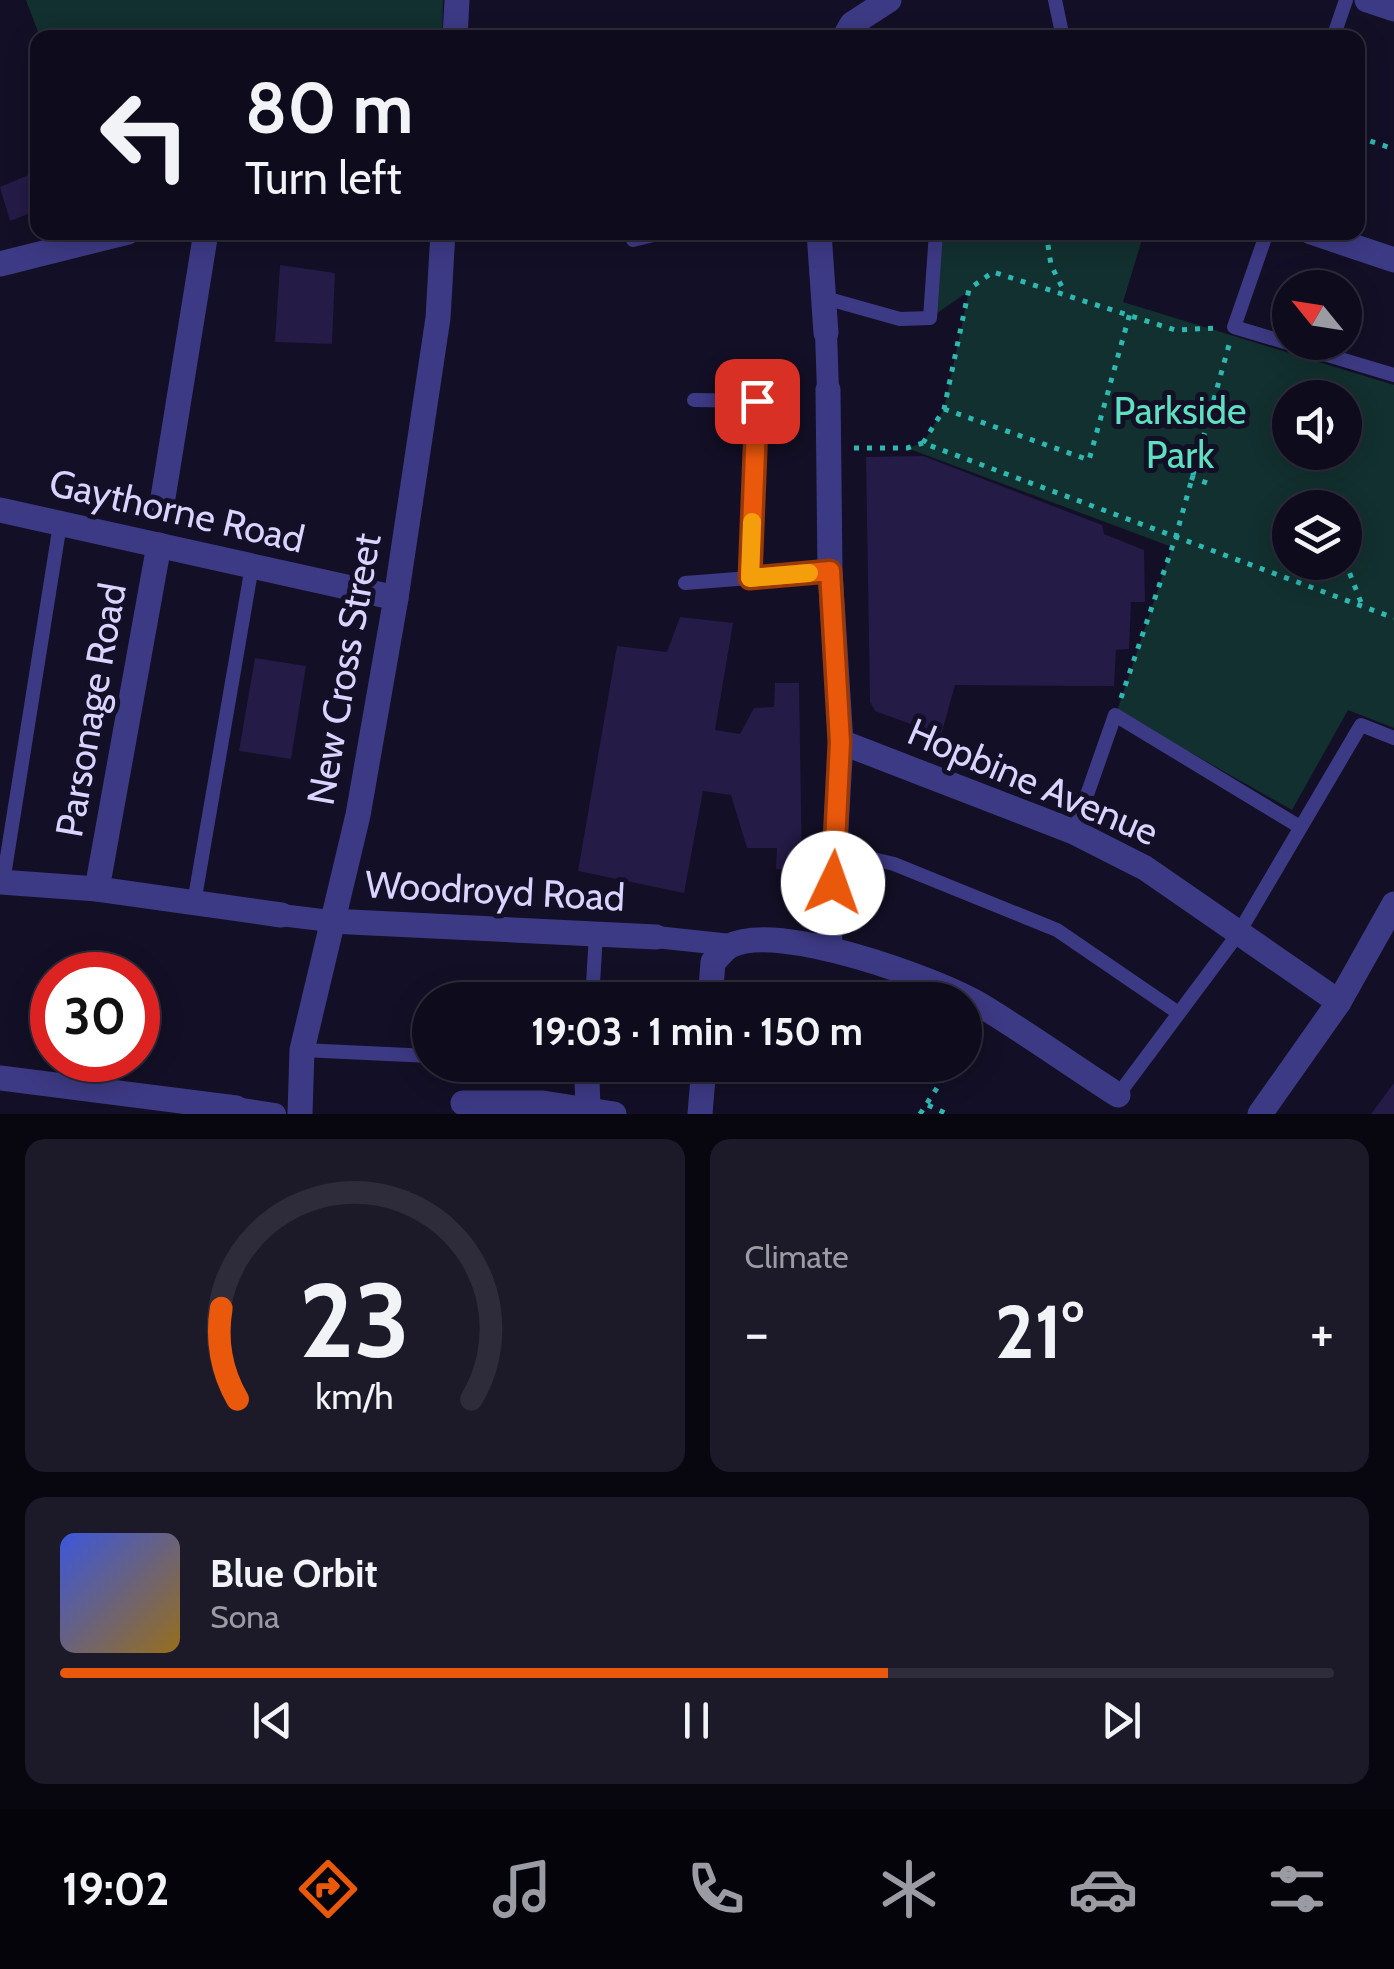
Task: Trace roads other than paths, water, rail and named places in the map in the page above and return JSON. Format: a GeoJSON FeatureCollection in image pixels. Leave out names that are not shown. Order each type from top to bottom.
{"type":"FeatureCollection","features":[{"type":"Feature","properties":{"kind":"street"},"geometry":{"type":"LineString","coordinates":[[455,30],[457,0]]}},
{"type":"Feature","properties":{"kind":"street"},"geometry":{"type":"LineString","coordinates":[[849,30],[889,0]]}},
{"type":"Feature","properties":{"kind":"street"},"geometry":{"type":"LineString","coordinates":[[1367,0],[1394,9]]}},
{"type":"Feature","properties":{"kind":"street"},"geometry":{"type":"LineString","coordinates":[[0,264],[96,240]]}},
{"type":"Feature","properties":{"kind":"street"},"geometry":{"type":"LineString","coordinates":[[159,545],[160,510],[205,240]]}},
{"type":"Feature","properties":{"kind":"street","name":"New Cross Street"},"geometry":{"type":"LineString","coordinates":[[300,1114],[302,1050],[358,815],[396,598],[438,318],[443,240]]}},
{"type":"Feature","properties":{"kind":"street"},"geometry":{"type":"LineString","coordinates":[[820,240],[828,390],[830,571],[840,742],[829,949]]}},
{"type":"Feature","properties":{"kind":"street"},"geometry":{"type":"LineString","coordinates":[[1335,240],[1394,260]]}},
{"type":"Feature","properties":{"kind":"street","name":"Gaythorne Road"},"geometry":{"type":"LineString","coordinates":[[0,510],[396,598]]}},
{"type":"Feature","properties":{"kind":"street","name":"Parsonage Road"},"geometry":{"type":"LineString","coordinates":[[97,888],[159,545]]}},
{"type":"Feature","properties":{"kind":"street","name":"Hopbine Avenue"},"geometry":{"type":"LineString","coordinates":[[840,742],[1074,832],[1146,868],[1338,1002]]}},
{"type":"Feature","properties":{"kind":"street"},"geometry":{"type":"LineString","coordinates":[[2,882],[97,888],[330,920]]}},
{"type":"Feature","properties":{"kind":"street"},"geometry":{"type":"LineString","coordinates":[[1260,1114],[1338,1002],[1394,904]]}},
{"type":"Feature","properties":{"kind":"street","name":"Woodroyd Road"},"geometry":{"type":"LineString","coordinates":[[330,920],[656,937]]}},
{"type":"Feature","properties":{"kind":"street"},"geometry":{"type":"LineString","coordinates":[[656,937],[730,946],[767,940],[829,949],[910,974],[979,1004],[1118,1096]]}},
{"type":"Feature","properties":{"kind":"street"},"geometry":{"type":"LineString","coordinates":[[711,982],[713,962],[730,946]]}},
{"type":"Feature","properties":{"kind":"street"},"geometry":{"type":"LineString","coordinates":[[0,1078],[276,1114]]}},
{"type":"Feature","properties":{"kind":"street"},"geometry":{"type":"LineString","coordinates":[[588,1082],[588,1107]]}},
{"type":"Feature","properties":{"kind":"street"},"geometry":{"type":"LineString","coordinates":[[700,1114],[703,1082]]}},
{"type":"Feature","properties":{"kind":"street"},"geometry":{"type":"LineString","coordinates":[[463,1103],[515,1108],[588,1107],[614,1114]]}},
{"type":"Feature","properties":{"kind":"lane"},"geometry":{"type":"LineString","coordinates":[[1055,0],[1061,30]]}},
{"type":"Feature","properties":{"kind":"lane"},"geometry":{"type":"LineString","coordinates":[[1335,30],[1346,0]]}},
{"type":"Feature","properties":{"kind":"lane"},"geometry":{"type":"LineString","coordinates":[[825,298],[900,319],[930,318],[935,240]]}},
{"type":"Feature","properties":{"kind":"lane"},"geometry":{"type":"LineString","coordinates":[[1264,240],[1234,327],[1394,375]]}},
{"type":"Feature","properties":{"kind":"lane"},"geometry":{"type":"LineString","coordinates":[[694,400],[757,401],[750,578]]}},
{"type":"Feature","properties":{"kind":"lane"},"geometry":{"type":"LineString","coordinates":[[2,882],[60,524]]}},
{"type":"Feature","properties":{"kind":"lane"},"geometry":{"type":"LineString","coordinates":[[194,903],[252,566]]}},
{"type":"Feature","properties":{"kind":"lane"},"geometry":{"type":"LineString","coordinates":[[685,583],[830,571]]}},
{"type":"Feature","properties":{"kind":"lane"},"geometry":{"type":"LineString","coordinates":[[1074,832],[1115,715],[1300,827]]}},
{"type":"Feature","properties":{"kind":"lane"},"geometry":{"type":"LineString","coordinates":[[1118,1096],[1176,1012],[1238,934],[1361,725],[1394,738]]}},
{"type":"Feature","properties":{"kind":"lane"},"geometry":{"type":"LineString","coordinates":[[834,850],[894,864],[1057,930],[1176,1012]]}},
{"type":"Feature","properties":{"kind":"lane"},"geometry":{"type":"LineString","coordinates":[[593,982],[596,934]]}},
{"type":"Feature","properties":{"kind":"lane"},"geometry":{"type":"LineString","coordinates":[[302,1050],[412,1055]]}},
{"type":"Feature","properties":{"kind":"park label","name":"Parkside Park"},"geometry":{"type":"Point","coordinates":[1180,433]}}]}
